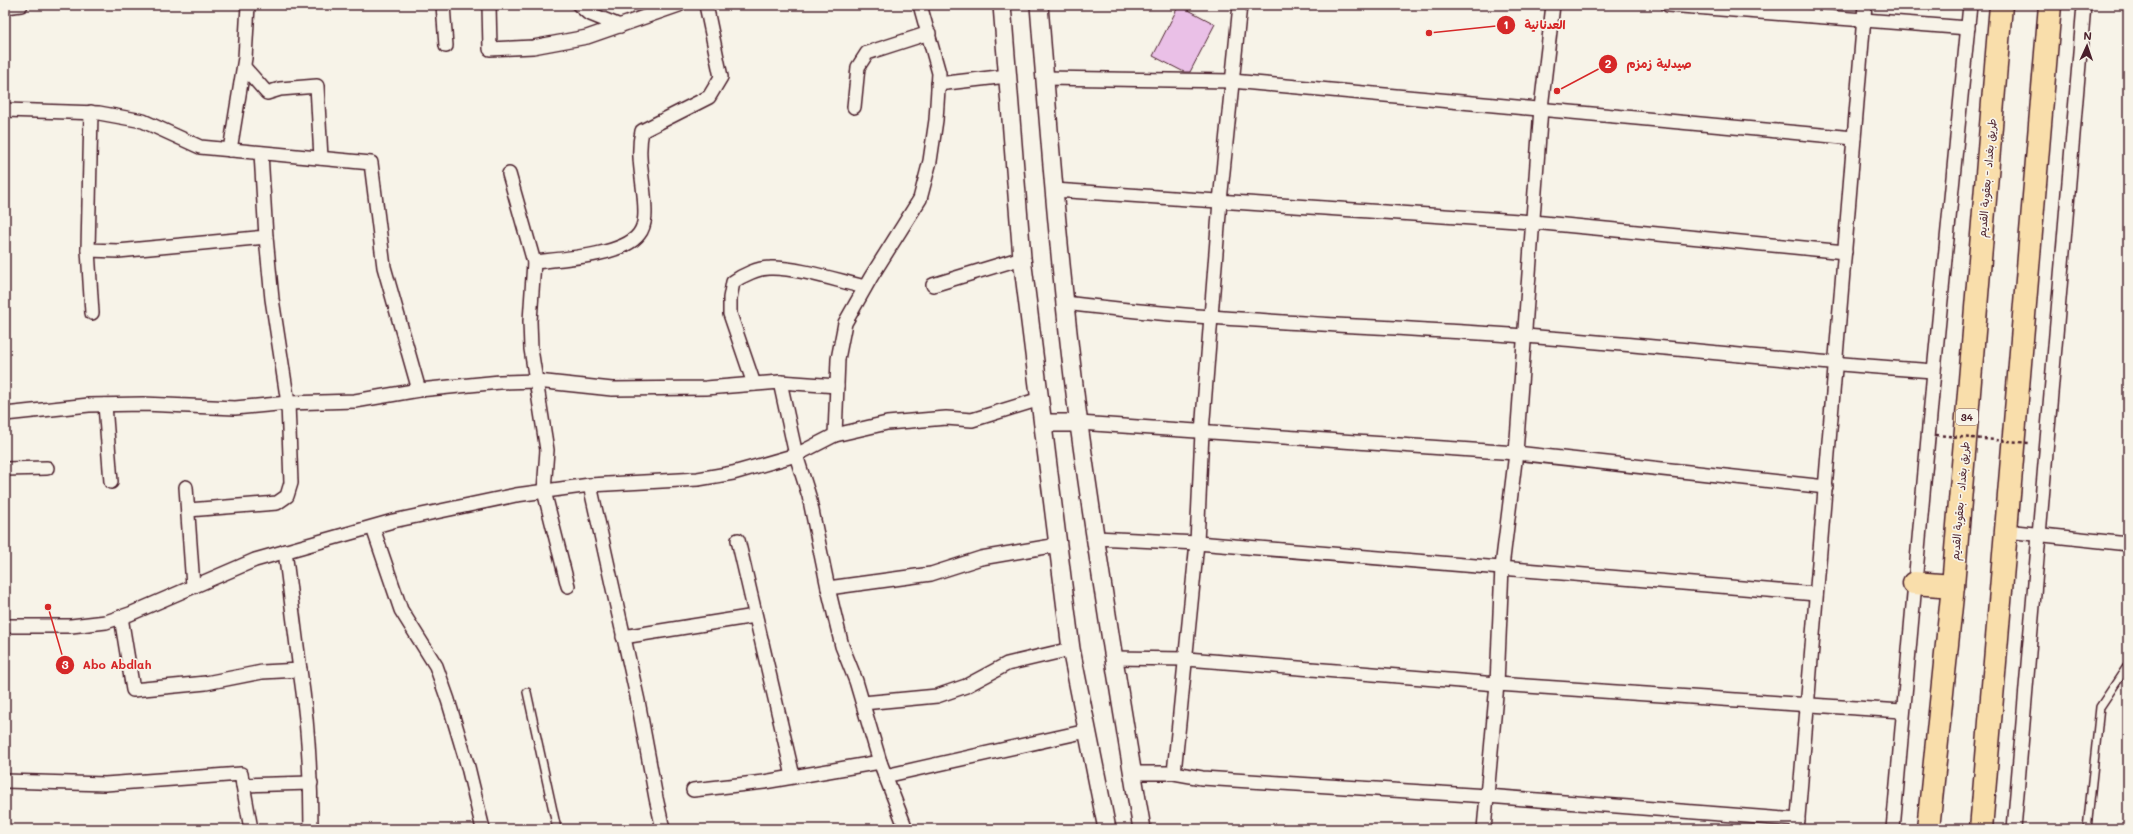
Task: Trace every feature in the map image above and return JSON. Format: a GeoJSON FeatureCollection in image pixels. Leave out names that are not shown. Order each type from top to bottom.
{"type":"FeatureCollection","features":[{"type":"Feature","properties":{"kind":"highway","name":"طريق بغداد - بعقوبة القديم"},"geometry":{"type":"LineString","coordinates":[[1928,829],[1953,586],[2001,5]]}},
{"type":"Feature","properties":{"kind":"highway"},"geometry":{"type":"LineString","coordinates":[[1981,829],[2050,5]]}},
{"type":"Feature","properties":{"kind":"highway"},"geometry":{"type":"LineString","coordinates":[[1914,583],[1953,586]]}},
{"type":"Feature","properties":{"kind":"street"},"geometry":{"type":"LineString","coordinates":[[5,7],[21,5]]}},
{"type":"Feature","properties":{"kind":"street"},"geometry":{"type":"LineString","coordinates":[[230,150],[244,67],[248,5]]}},
{"type":"Feature","properties":{"kind":"street"},"geometry":{"type":"LineString","coordinates":[[443,5],[446,46]]}},
{"type":"Feature","properties":{"kind":"street"},"geometry":{"type":"LineString","coordinates":[[489,5],[490,49],[533,47],[587,37],[679,5]]}},
{"type":"Feature","properties":{"kind":"street"},"geometry":{"type":"LineString","coordinates":[[579,5],[588,13],[620,26]]}},
{"type":"Feature","properties":{"kind":"street"},"geometry":{"type":"LineString","coordinates":[[534,262],[590,254],[624,246],[640,234],[645,215],[639,145],[642,131],[709,97],[721,76],[706,5]]}},
{"type":"Feature","properties":{"kind":"street"},"geometry":{"type":"LineString","coordinates":[[835,434],[838,359],[845,323],[865,287],[920,199],[930,162],[936,120],[939,73],[920,5]]}},
{"type":"Feature","properties":{"kind":"street"},"geometry":{"type":"LineString","coordinates":[[1002,5],[1022,258],[1071,649],[1107,829]]}},
{"type":"Feature","properties":{"kind":"street"},"geometry":{"type":"LineString","coordinates":[[1039,5],[1054,190],[1079,423],[1113,658],[1142,829]]}},
{"type":"Feature","properties":{"kind":"street"},"geometry":{"type":"LineString","coordinates":[[1174,773],[1187,659],[1197,543],[1202,432],[1220,201],[1240,5]]}},
{"type":"Feature","properties":{"kind":"street"},"geometry":{"type":"LineString","coordinates":[[1484,829],[1497,684],[1502,567],[1516,453],[1541,108],[1553,5]]}},
{"type":"Feature","properties":{"kind":"street"},"geometry":{"type":"LineString","coordinates":[[1668,5],[1968,28]]}},
{"type":"Feature","properties":{"kind":"street"},"geometry":{"type":"LineString","coordinates":[[1133,773],[1174,773],[1202,778],[1487,796],[1797,825],[1865,5]]}},
{"type":"Feature","properties":{"kind":"street"},"geometry":{"type":"LineString","coordinates":[[1893,829],[1902,711],[1970,5]]}},
{"type":"Feature","properties":{"kind":"street"},"geometry":{"type":"LineString","coordinates":[[2014,829],[2084,5]]}},
{"type":"Feature","properties":{"kind":"street"},"geometry":{"type":"LineString","coordinates":[[854,107],[858,67],[867,53],[929,33]]}},
{"type":"Feature","properties":{"kind":"street"},"geometry":{"type":"LineString","coordinates":[[244,67],[267,93],[280,89],[317,86],[321,158]]}},
{"type":"Feature","properties":{"kind":"street"},"geometry":{"type":"LineString","coordinates":[[938,84],[1007,76]]}},
{"type":"Feature","properties":{"kind":"street"},"geometry":{"type":"LineString","coordinates":[[1045,78],[1232,81],[1541,108],[1854,138]]}},
{"type":"Feature","properties":{"kind":"street"},"geometry":{"type":"LineString","coordinates":[[5,110],[91,112],[143,121],[200,147],[371,163],[384,267],[419,390]]}},
{"type":"Feature","properties":{"kind":"street"},"geometry":{"type":"LineString","coordinates":[[91,112],[88,250],[92,313]]}},
{"type":"Feature","properties":{"kind":"street"},"geometry":{"type":"LineString","coordinates":[[188,510],[277,503],[287,496],[291,483],[288,404],[272,299],[266,238],[261,153]]}},
{"type":"Feature","properties":{"kind":"street"},"geometry":{"type":"LineString","coordinates":[[509,174],[534,262],[530,321],[531,349],[547,450],[544,491],[568,586]]}},
{"type":"Feature","properties":{"kind":"street"},"geometry":{"type":"LineString","coordinates":[[1054,190],[1533,222],[1845,252]]}},
{"type":"Feature","properties":{"kind":"street"},"geometry":{"type":"LineString","coordinates":[[88,250],[118,250],[266,238]]}},
{"type":"Feature","properties":{"kind":"street"},"geometry":{"type":"LineString","coordinates":[[933,285],[1022,258]]}},
{"type":"Feature","properties":{"kind":"street"},"geometry":{"type":"LineString","coordinates":[[754,384],[730,314],[730,298],[733,282],[742,276],[770,268],[803,272],[865,287]]}},
{"type":"Feature","properties":{"kind":"street"},"geometry":{"type":"LineString","coordinates":[[1065,303],[1212,317],[1525,336],[1836,365],[1934,371]]}},
{"type":"Feature","properties":{"kind":"street"},"geometry":{"type":"LineString","coordinates":[[5,414],[105,405],[151,404],[235,408],[355,401],[419,390],[500,382],[537,381],[612,389],[706,388],[780,382],[837,386]]}},
{"type":"Feature","properties":{"kind":"street"},"geometry":{"type":"LineString","coordinates":[[780,382],[796,455],[809,496],[828,588],[842,646],[863,704],[880,762],[906,829]]}},
{"type":"Feature","properties":{"kind":"street"},"geometry":{"type":"LineString","coordinates":[[5,626],[71,626],[106,622],[255,560],[373,528],[393,521],[516,495],[544,491],[590,485],[698,479],[733,473],[796,455],[835,434],[887,423],[946,418],[972,420],[1040,399]]}},
{"type":"Feature","properties":{"kind":"street"},"geometry":{"type":"LineString","coordinates":[[105,405],[111,482]]}},
{"type":"Feature","properties":{"kind":"street"},"geometry":{"type":"LineString","coordinates":[[1043,423],[1079,423],[1516,453],[1826,487]]}},
{"type":"Feature","properties":{"kind":"street"},"geometry":{"type":"LineString","coordinates":[[5,469],[46,468]]}},
{"type":"Feature","properties":{"kind":"street"},"geometry":{"type":"LineString","coordinates":[[590,485],[638,701],[663,829]]}},
{"type":"Feature","properties":{"kind":"street"},"geometry":{"type":"LineString","coordinates":[[186,487],[193,586]]}},
{"type":"Feature","properties":{"kind":"street"},"geometry":{"type":"LineString","coordinates":[[373,528],[401,610],[436,666],[468,767],[483,829]]}},
{"type":"Feature","properties":{"kind":"street"},"geometry":{"type":"LineString","coordinates":[[2006,531],[2128,544]]}},
{"type":"Feature","properties":{"kind":"street"},"geometry":{"type":"LineString","coordinates":[[1096,538],[1197,543],[1816,594]]}},
{"type":"Feature","properties":{"kind":"street"},"geometry":{"type":"LineString","coordinates":[[738,540],[793,776]]}},
{"type":"Feature","properties":{"kind":"street"},"geometry":{"type":"LineString","coordinates":[[828,588],[931,574],[980,558],[1058,545]]}},
{"type":"Feature","properties":{"kind":"street"},"geometry":{"type":"LineString","coordinates":[[285,551],[306,708],[311,783],[311,829]]}},
{"type":"Feature","properties":{"kind":"street"},"geometry":{"type":"LineString","coordinates":[[623,637],[755,616]]}},
{"type":"Feature","properties":{"kind":"street"},"geometry":{"type":"LineString","coordinates":[[120,617],[133,690],[206,683],[262,672],[300,670]]}},
{"type":"Feature","properties":{"kind":"street"},"geometry":{"type":"LineString","coordinates":[[863,704],[937,696],[966,686],[1007,664],[1071,649]]}},
{"type":"Feature","properties":{"kind":"street"},"geometry":{"type":"LineString","coordinates":[[1113,658],[1187,659],[1497,684],[1902,711]]}},
{"type":"Feature","properties":{"kind":"street"},"geometry":{"type":"LineString","coordinates":[[885,776],[1087,731]]}},
{"type":"Feature","properties":{"kind":"street"},"geometry":{"type":"LineString","coordinates":[[693,790],[880,762]]}},
{"type":"Feature","properties":{"kind":"street"},"geometry":{"type":"LineString","coordinates":[[5,781],[105,784],[241,774],[251,829]]}},
{"type":"Feature","properties":{"kind":"street"},"geometry":{"type":"LineString","coordinates":[[243,785],[311,783]]}},
{"type":"Feature","properties":{"kind":"lane"},"geometry":{"type":"LineString","coordinates":[[2088,829],[2100,707],[2128,665]]}},
{"type":"Feature","properties":{"kind":"lane"},"geometry":{"type":"LineString","coordinates":[[527,692],[558,829]]}},
{"type":"Feature","properties":{"kind":"path"},"geometry":{"type":"LineString","coordinates":[[1936,435],[2030,443]]}},
{"type":"Feature","properties":{"kind":"building"},"geometry":{"type":"Polygon","coordinates":[[[1179,5],[1215,24],[1190,72],[1184,72],[1153,56],[1179,5]]]}},
{"type":"Feature","properties":{"kind":"place","name":"العدنانية"},"geometry":{"type":"Point","coordinates":[1429,33]}},
{"type":"Feature","properties":{"kind":"place","name":"صيدلية زمزم"},"geometry":{"type":"Point","coordinates":[1557,91]}},
{"type":"Feature","properties":{"kind":"place","name":"Abo Abdlah"},"geometry":{"type":"Point","coordinates":[48,607]}}]}
